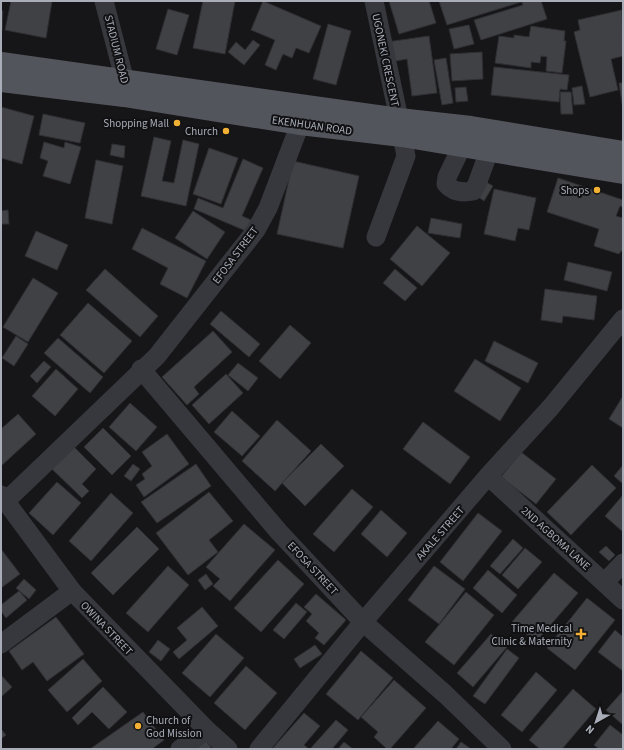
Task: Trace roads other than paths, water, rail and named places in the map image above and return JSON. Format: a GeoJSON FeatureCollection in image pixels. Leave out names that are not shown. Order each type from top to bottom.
{"type":"FeatureCollection","features":[{"type":"Feature","properties":{"kind":"main road","name":"EKENHUAN ROAD"},"geometry":{"type":"LineString","coordinates":[[1,63],[300,124],[400,128],[471,127],[623,152]]}},
{"type":"Feature","properties":{"kind":"main road","name":"EKENHUAN ROAD"},"geometry":{"type":"LineString","coordinates":[[1,82],[127,88],[400,128],[462,146],[489,152],[623,173]]}},
{"type":"Feature","properties":{"kind":"street","name":"STADIUM ROAD"},"geometry":{"type":"LineString","coordinates":[[104,1],[127,88]]}},
{"type":"Feature","properties":{"kind":"street","name":"UGONEKI CRESCENT"},"geometry":{"type":"LineString","coordinates":[[374,1],[406,156],[376,237]]}},
{"type":"Feature","properties":{"kind":"street","name":"EFOSA STREET"},"geometry":{"type":"LineString","coordinates":[[4,498],[141,369],[157,356],[256,230],[268,208],[300,124]]}},
{"type":"Feature","properties":{"kind":"street"},"geometry":{"type":"LineString","coordinates":[[462,146],[447,178],[446,184],[451,189],[464,193],[473,191],[489,152]]}},
{"type":"Feature","properties":{"kind":"street","name":"AKALE STREET"},"geometry":{"type":"LineString","coordinates":[[259,749],[363,622],[488,476],[551,407],[615,341],[623,319]]}},
{"type":"Feature","properties":{"kind":"street","name":"EFOSA STREET"},"geometry":{"type":"LineString","coordinates":[[141,369],[279,532],[363,622],[445,694],[502,749]]}},
{"type":"Feature","properties":{"kind":"street","name":"2ND AGBOMA LANE"},"geometry":{"type":"LineString","coordinates":[[488,476],[623,600]]}},
{"type":"Feature","properties":{"kind":"street","name":"OWINA STREET"},"geometry":{"type":"LineString","coordinates":[[4,498],[72,591],[207,730],[228,749]]}},
{"type":"Feature","properties":{"kind":"street"},"geometry":{"type":"LineString","coordinates":[[605,582],[623,563]]}},
{"type":"Feature","properties":{"kind":"street"},"geometry":{"type":"LineString","coordinates":[[1,644],[72,591]]}},
{"type":"Feature","properties":{"kind":"street"},"geometry":{"type":"LineString","coordinates":[[180,749],[207,730]]}},
{"type":"Feature","properties":{"kind":"place","name":"Shopping Mall"},"geometry":{"type":"Point","coordinates":[177,123]}},
{"type":"Feature","properties":{"kind":"place","name":"Church"},"geometry":{"type":"Point","coordinates":[226,131]}},
{"type":"Feature","properties":{"kind":"place","name":"Shops"},"geometry":{"type":"Point","coordinates":[597,190]}},
{"type":"Feature","properties":{"kind":"place","name":"Time Medical Clinic & Maternity"},"geometry":{"type":"Point","coordinates":[581,634]}},
{"type":"Feature","properties":{"kind":"place","name":"Church of God Mission"},"geometry":{"type":"Point","coordinates":[138,726]}}]}
